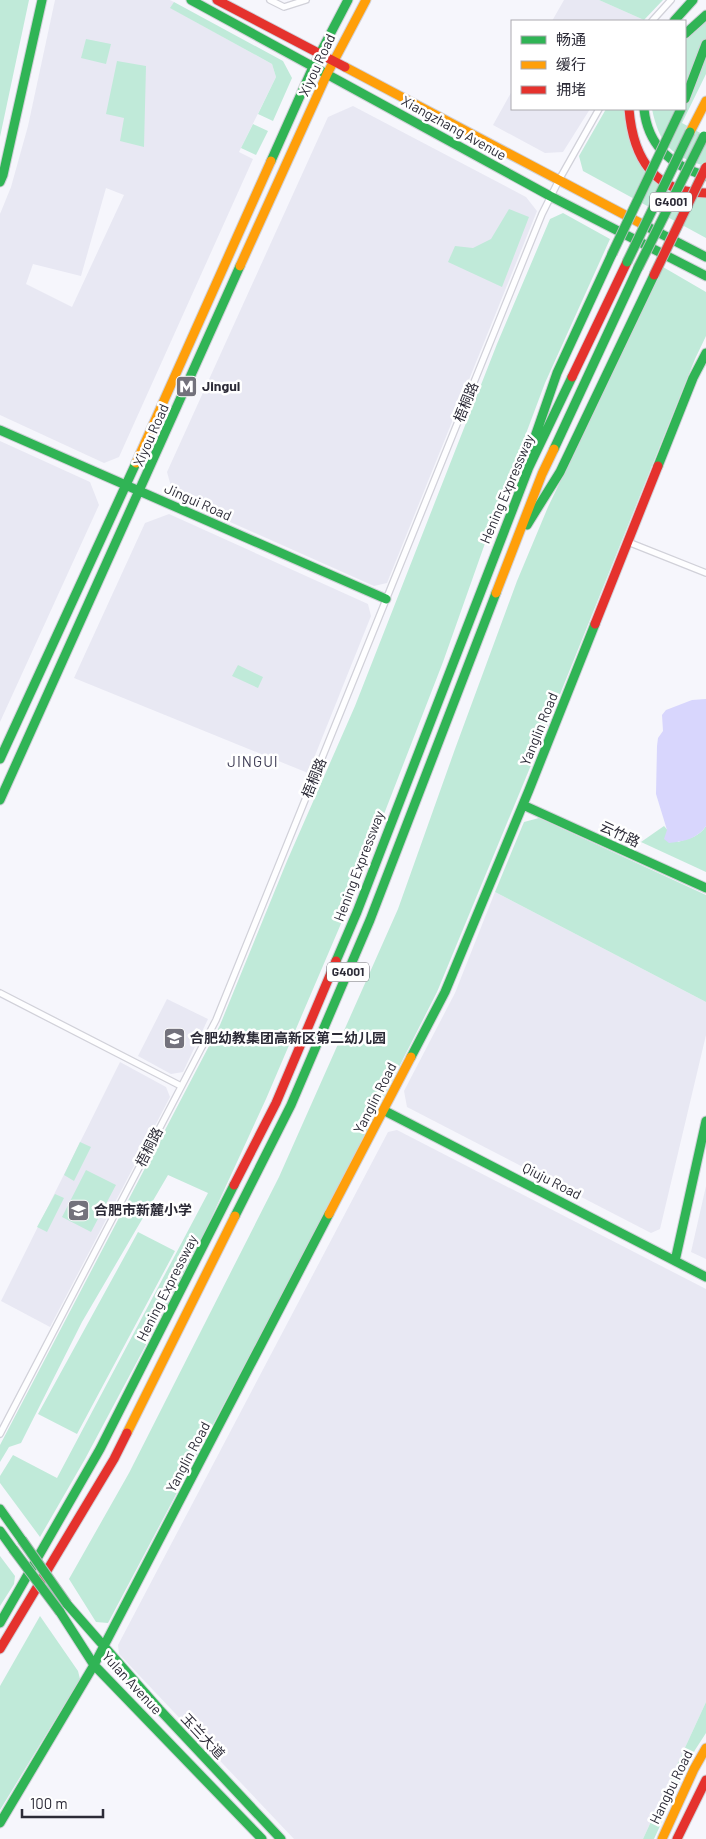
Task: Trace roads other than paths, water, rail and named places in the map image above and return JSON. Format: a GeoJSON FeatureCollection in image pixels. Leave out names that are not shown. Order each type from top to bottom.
{"type":"FeatureCollection","features":[{"type":"Feature","properties":{"kind":"main road"},"geometry":{"type":"LineString","coordinates":[[0,182],[42,0]]}},
{"type":"Feature","properties":{"kind":"main road","name":"Xiangzhang Avenue"},"geometry":{"type":"LineString","coordinates":[[191,0],[550,196],[706,276]]}},
{"type":"Feature","properties":{"kind":"main road","name":"Xiangzhang Avenue"},"geometry":{"type":"LineString","coordinates":[[217,0],[706,257]]}},
{"type":"Feature","properties":{"kind":"main road","name":"Xiyou Road"},"geometry":{"type":"LineString","coordinates":[[0,759],[126,485],[313,67],[348,0]]}},
{"type":"Feature","properties":{"kind":"main road","name":"Xiyou Road"},"geometry":{"type":"LineString","coordinates":[[0,800],[327,74],[366,0]]}},
{"type":"Feature","properties":{"kind":"main road"},"geometry":{"type":"LineString","coordinates":[[675,20],[693,0]]}},
{"type":"Feature","properties":{"kind":"main road"},"geometry":{"type":"LineString","coordinates":[[686,33],[706,15]]}},
{"type":"Feature","properties":{"kind":"main road"},"geometry":{"type":"LineString","coordinates":[[686,96],[706,44]]}},
{"type":"Feature","properties":{"kind":"main road","name":"Hening Expressway"},"geometry":{"type":"LineString","coordinates":[[0,1623],[100,1450],[276,1103],[357,912],[529,467],[706,101]]}},
{"type":"Feature","properties":{"kind":"main road"},"geometry":{"type":"LineString","coordinates":[[630,110],[635,143],[654,177],[663,185],[680,191],[706,193]]}},
{"type":"Feature","properties":{"kind":"main road"},"geometry":{"type":"LineString","coordinates":[[644,110],[651,135],[665,157],[680,167],[706,176]]}},
{"type":"Feature","properties":{"kind":"main road"},"geometry":{"type":"LineString","coordinates":[[502,538],[557,373],[681,110]]}},
{"type":"Feature","properties":{"kind":"main road","name":"Hening Expressway"},"geometry":{"type":"LineString","coordinates":[[0,1649],[114,1459],[291,1105],[370,920],[542,474],[638,268],[705,134]]}},
{"type":"Feature","properties":{"kind":"main road"},"geometry":{"type":"LineString","coordinates":[[514,545],[560,472],[706,167]]}},
{"type":"Feature","properties":{"kind":"main road","name":"Yanglin Road"},"geometry":{"type":"LineString","coordinates":[[0,1823],[94,1665],[445,992],[523,805],[694,378],[706,353]]}},
{"type":"Feature","properties":{"kind":"main road","name":"Jingui Road"},"geometry":{"type":"LineString","coordinates":[[0,430],[386,600]]}},
{"type":"Feature","properties":{"kind":"main road","name":"云竹路"},"geometry":{"type":"LineString","coordinates":[[523,805],[706,888]]}},
{"type":"Feature","properties":{"kind":"main road","name":"Qiuju Road"},"geometry":{"type":"LineString","coordinates":[[385,1110],[706,1277]]}},
{"type":"Feature","properties":{"kind":"main road"},"geometry":{"type":"LineString","coordinates":[[675,1260],[706,1121]]}},
{"type":"Feature","properties":{"kind":"main road","name":"玉兰大道"},"geometry":{"type":"LineString","coordinates":[[0,1509],[68,1604],[159,1709],[281,1839]]}},
{"type":"Feature","properties":{"kind":"main road","name":"Yulan Avenue"},"geometry":{"type":"LineString","coordinates":[[0,1531],[60,1612],[94,1665],[262,1839]]}},
{"type":"Feature","properties":{"kind":"main road","name":"Hangbu Road"},"geometry":{"type":"LineString","coordinates":[[662,1839],[694,1768],[706,1748]]}},
{"type":"Feature","properties":{"kind":"main road","name":"Hangbu Road"},"geometry":{"type":"LineString","coordinates":[[677,1839],[706,1780]]}},
{"type":"Feature","properties":{"kind":"street"},"geometry":{"type":"LineString","coordinates":[[270,0],[284,7],[306,0]]}},
{"type":"Feature","properties":{"kind":"street"},"geometry":{"type":"LineString","coordinates":[[653,20],[671,0]]}},
{"type":"Feature","properties":{"kind":"street","name":"梧桐路"},"geometry":{"type":"LineString","coordinates":[[0,1434],[216,1020],[550,196],[598,110]]}},
{"type":"Feature","properties":{"kind":"street"},"geometry":{"type":"LineString","coordinates":[[628,542],[706,573]]}},
{"type":"Feature","properties":{"kind":"street"},"geometry":{"type":"LineString","coordinates":[[0,993],[181,1086]]}},
{"type":"Feature","properties":{"kind":"water"},"geometry":{"type":"Polygon","coordinates":[[[706,699],[706,826],[699,834],[690,839],[669,843],[664,839],[667,830],[656,794],[657,746],[658,738],[663,731],[662,715],[666,710],[692,700],[706,699]]]}},
{"type":"Feature","properties":{"kind":"place","name":"Jingui"},"geometry":{"type":"Point","coordinates":[186,386]}},
{"type":"Feature","properties":{"kind":"place","name":"合肥幼教集团高新区第二幼儿园"},"geometry":{"type":"Point","coordinates":[174,1038]}},
{"type":"Feature","properties":{"kind":"place","name":"合肥市新麓小学"},"geometry":{"type":"Point","coordinates":[78,1210]}},
{"type":"Feature","properties":{"kind":"district","name":"JINGUI"},"geometry":{"type":"Point","coordinates":[253,762]}}]}
